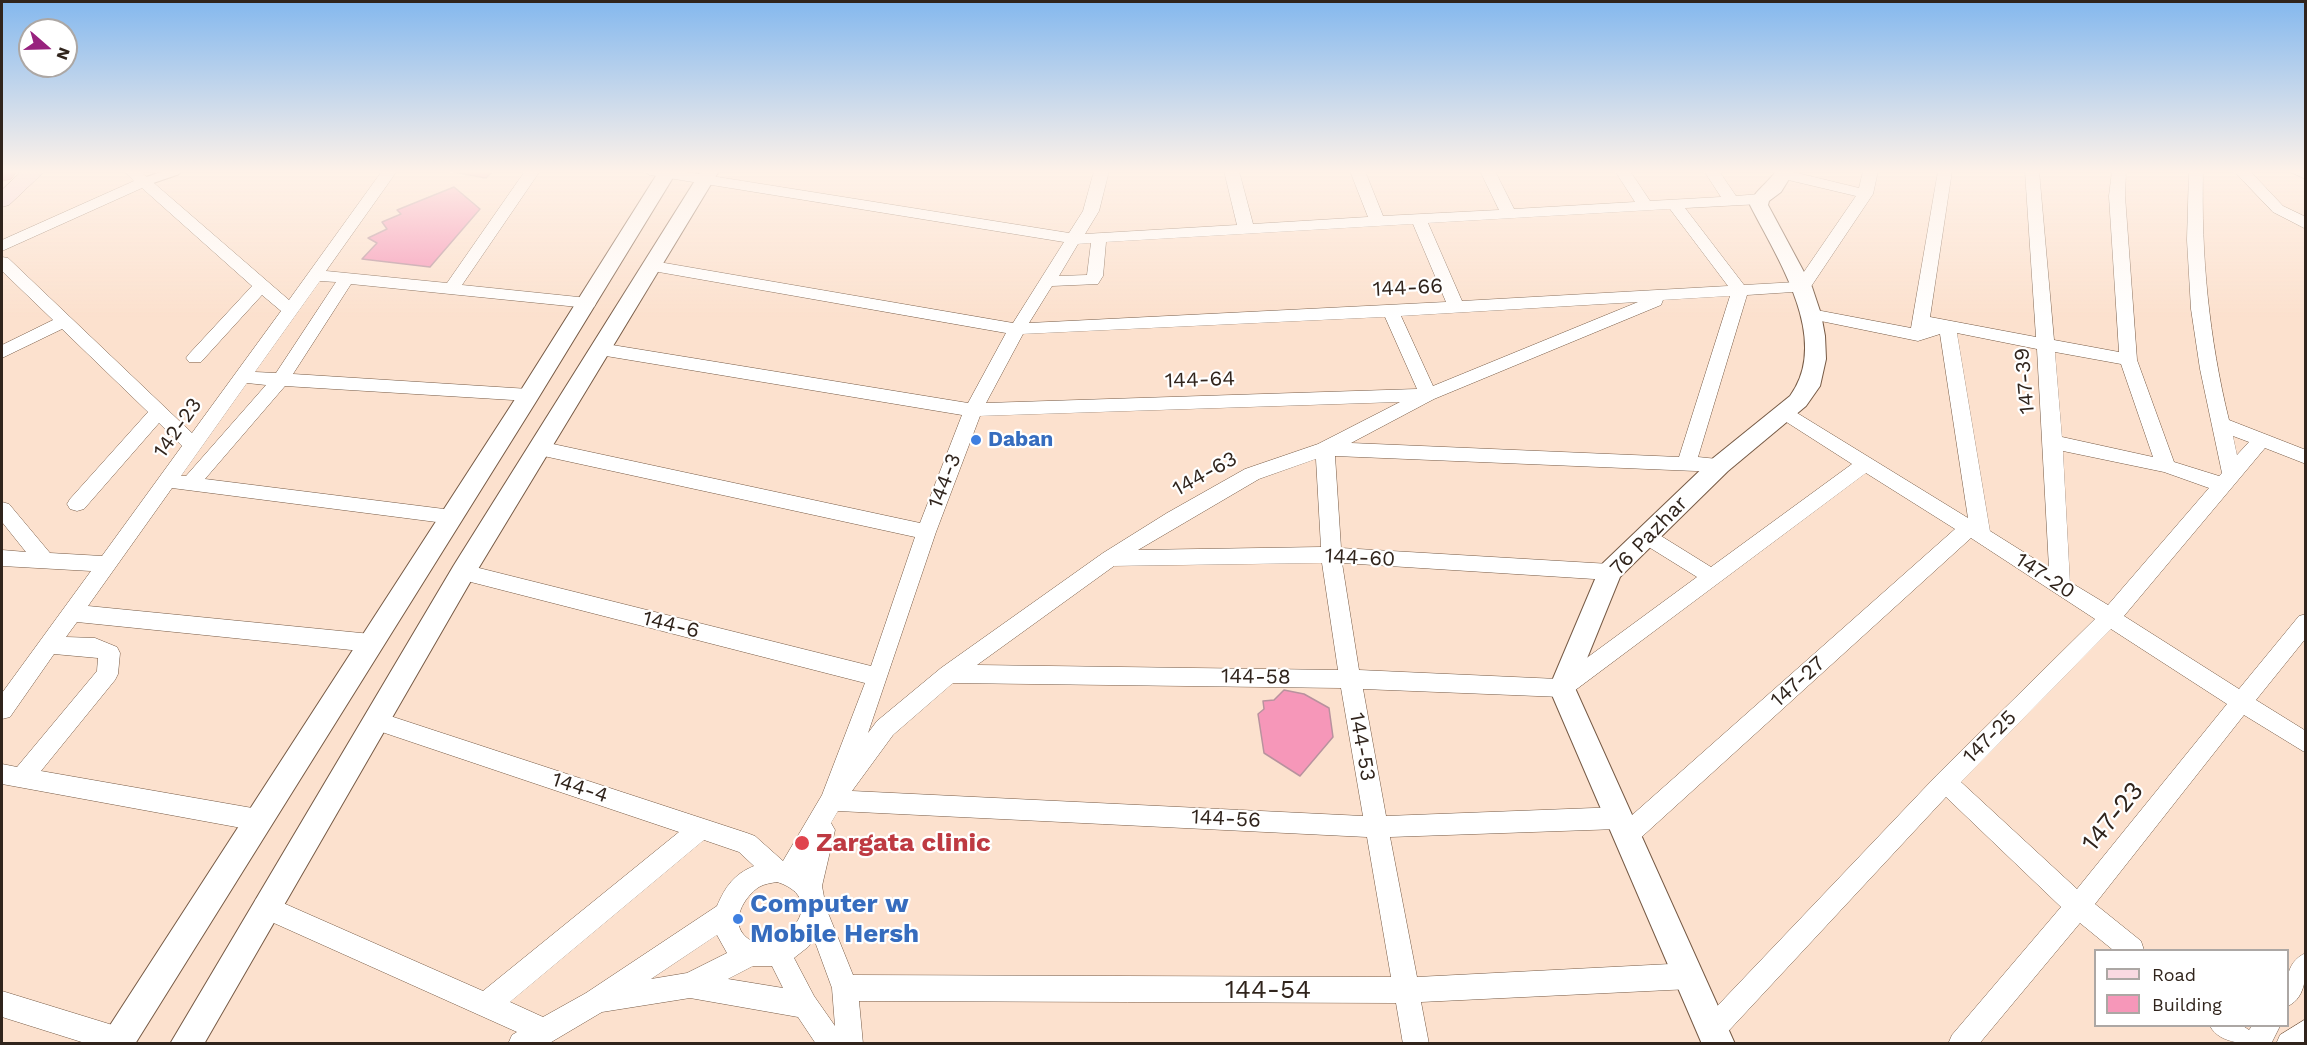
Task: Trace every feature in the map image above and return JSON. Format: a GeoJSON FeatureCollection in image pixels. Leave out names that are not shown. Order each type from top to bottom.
{"type":"FeatureCollection","features":[{"type":"Feature","properties":{"kind":"street"},"geometry":{"type":"LineString","coordinates":[[2,246],[60,220]]}},
{"type":"Feature","properties":{"kind":"street"},"geometry":{"type":"LineString","coordinates":[[187,220],[290,310]]}},
{"type":"Feature","properties":{"kind":"street","name":"142-23"},"geometry":{"type":"LineString","coordinates":[[4,704],[168,481],[355,220]]}},
{"type":"Feature","properties":{"kind":"street"},"geometry":{"type":"LineString","coordinates":[[452,288],[499,220]]}},
{"type":"Feature","properties":{"kind":"street"},"geometry":{"type":"LineString","coordinates":[[2,1004],[117,1042],[588,303],[634,220]]}},
{"type":"Feature","properties":{"kind":"street"},"geometry":{"type":"LineString","coordinates":[[186,1044],[463,572],[681,220]]}},
{"type":"Feature","properties":{"kind":"street"},"geometry":{"type":"LineString","coordinates":[[963,220],[1075,239],[1382,220]]}},
{"type":"Feature","properties":{"kind":"street","name":"144-3"},"geometry":{"type":"LineString","coordinates":[[798,885],[878,677],[926,532],[973,410],[1017,329],[1086,220]]}},
{"type":"Feature","properties":{"kind":"street"},"geometry":{"type":"LineString","coordinates":[[1244,220],[1246,228]]}},
{"type":"Feature","properties":{"kind":"street"},"geometry":{"type":"LineString","coordinates":[[1419,220],[1456,307]]}},
{"type":"Feature","properties":{"kind":"street"},"geometry":{"type":"LineString","coordinates":[[1685,220],[1740,291],[1687,462]]}},
{"type":"Feature","properties":{"kind":"street","name":"76 Pazhar"},"geometry":{"type":"LineString","coordinates":[[1562,688],[1610,572],[1720,465],[1798,401],[1809,386],[1815,359],[1815,336],[1811,314],[1802,287],[1765,220]]}},
{"type":"Feature","properties":{"kind":"street"},"geometry":{"type":"LineString","coordinates":[[1802,287],[1848,220]]}},
{"type":"Feature","properties":{"kind":"street"},"geometry":{"type":"LineString","coordinates":[[1942,220],[1934,331],[1975,531]]}},
{"type":"Feature","properties":{"kind":"street","name":"147-39"},"geometry":{"type":"LineString","coordinates":[[2035,220],[2053,442],[2060,586]]}},
{"type":"Feature","properties":{"kind":"street"},"geometry":{"type":"LineString","coordinates":[[2119,220],[2128,360],[2166,466]]}},
{"type":"Feature","properties":{"kind":"street"},"geometry":{"type":"LineString","coordinates":[[2053,442],[2228,480],[2223,425],[2206,355],[2197,276],[2195,220]]}},
{"type":"Feature","properties":{"kind":"street"},"geometry":{"type":"LineString","coordinates":[[1048,281],[1092,280],[1095,276],[1099,238]]}},
{"type":"Feature","properties":{"kind":"street"},"geometry":{"type":"LineString","coordinates":[[2,262],[192,445]]}},
{"type":"Feature","properties":{"kind":"street","name":"144-66"},"geometry":{"type":"LineString","coordinates":[[653,266],[1017,329],[1391,311],[1802,287]]}},
{"type":"Feature","properties":{"kind":"street"},"geometry":{"type":"LineString","coordinates":[[315,275],[588,303]]}},
{"type":"Feature","properties":{"kind":"street"},"geometry":{"type":"LineString","coordinates":[[190,484],[281,379],[347,278]]}},
{"type":"Feature","properties":{"kind":"street"},"geometry":{"type":"LineString","coordinates":[[195,357],[262,285]]}},
{"type":"Feature","properties":{"kind":"street","name":"144-63"},"geometry":{"type":"LineString","coordinates":[[829,805],[885,728],[949,674],[1110,558],[1212,496],[1252,474],[1325,449],[1428,395],[1669,295]]}},
{"type":"Feature","properties":{"kind":"street"},"geometry":{"type":"LineString","coordinates":[[1391,311],[1428,395]]}},
{"type":"Feature","properties":{"kind":"street"},"geometry":{"type":"LineString","coordinates":[[1811,314],[2044,344],[2128,360]]}},
{"type":"Feature","properties":{"kind":"street"},"geometry":{"type":"LineString","coordinates":[[2,352],[65,321]]}},
{"type":"Feature","properties":{"kind":"street","name":"144-64"},"geometry":{"type":"LineString","coordinates":[[600,349],[973,410],[1428,395]]}},
{"type":"Feature","properties":{"kind":"street"},"geometry":{"type":"LineString","coordinates":[[242,377],[529,395]]}},
{"type":"Feature","properties":{"kind":"street"},"geometry":{"type":"LineString","coordinates":[[77,504],[158,412]]}},
{"type":"Feature","properties":{"kind":"street","name":"147-20"},"geometry":{"type":"LineString","coordinates":[[1783,412],[1975,531],[2306,743]]}},
{"type":"Feature","properties":{"kind":"street"},"geometry":{"type":"LineString","coordinates":[[2223,425],[2306,457]]}},
{"type":"Feature","properties":{"kind":"street","name":"147-25"},"geometry":{"type":"LineString","coordinates":[[1716,1036],[1945,782],[2110,617],[2261,440]]}},
{"type":"Feature","properties":{"kind":"street"},"geometry":{"type":"LineString","coordinates":[[539,448],[926,532]]}},
{"type":"Feature","properties":{"kind":"street"},"geometry":{"type":"LineString","coordinates":[[1325,449],[1720,465]]}},
{"type":"Feature","properties":{"kind":"street","name":"144-53"},"geometry":{"type":"LineString","coordinates":[[1325,449],[1331,555],[1350,679],[1416,1044]]}},
{"type":"Feature","properties":{"kind":"street"},"geometry":{"type":"LineString","coordinates":[[1716,1036],[1562,688],[1865,464]]}},
{"type":"Feature","properties":{"kind":"street"},"geometry":{"type":"LineString","coordinates":[[168,481],[452,517]]}},
{"type":"Feature","properties":{"kind":"street"},"geometry":{"type":"LineString","coordinates":[[2,508],[43,559]]}},
{"type":"Feature","properties":{"kind":"street","name":"147-27"},"geometry":{"type":"LineString","coordinates":[[1623,827],[1975,531]]}},
{"type":"Feature","properties":{"kind":"street"},"geometry":{"type":"LineString","coordinates":[[1646,536],[1712,577]]}},
{"type":"Feature","properties":{"kind":"street","name":"144-60"},"geometry":{"type":"LineString","coordinates":[[1110,558],[1331,555],[1610,572]]}},
{"type":"Feature","properties":{"kind":"street"},"geometry":{"type":"LineString","coordinates":[[4,563],[43,559],[105,564]]}},
{"type":"Feature","properties":{"kind":"street","name":"144-6"},"geometry":{"type":"LineString","coordinates":[[463,572],[878,677]]}},
{"type":"Feature","properties":{"kind":"street"},"geometry":{"type":"LineString","coordinates":[[72,613],[371,643]]}},
{"type":"Feature","properties":{"kind":"street","name":"147-23"},"geometry":{"type":"LineString","coordinates":[[1961,1044],[2078,906],[2306,622]]}},
{"type":"Feature","properties":{"kind":"street"},"geometry":{"type":"LineString","coordinates":[[12,775],[107,674],[109,653],[95,647],[49,645]]}},
{"type":"Feature","properties":{"kind":"street","name":"144-58"},"geometry":{"type":"LineString","coordinates":[[949,674],[1350,679],[1562,688]]}},
{"type":"Feature","properties":{"kind":"street","name":"144-4"},"geometry":{"type":"LineString","coordinates":[[375,720],[747,844],[798,885]]}},
{"type":"Feature","properties":{"kind":"street"},"geometry":{"type":"LineString","coordinates":[[12,775],[258,820]]}},
{"type":"Feature","properties":{"kind":"street"},"geometry":{"type":"LineString","coordinates":[[1945,782],[2078,906],[2130,949]]}},
{"type":"Feature","properties":{"kind":"street","name":"144-56"},"geometry":{"type":"LineString","coordinates":[[829,805],[1377,827],[1623,827]]}},
{"type":"Feature","properties":{"kind":"street"},"geometry":{"type":"LineString","coordinates":[[486,1005],[701,828]]}},
{"type":"Feature","properties":{"kind":"street"},"geometry":{"type":"LineString","coordinates":[[750,879],[798,885],[811,923],[802,936],[791,946],[763,955],[750,954],[738,948],[730,939],[726,927],[726,914],[730,901],[739,889],[750,879]]}},
{"type":"Feature","properties":{"kind":"street"},"geometry":{"type":"LineString","coordinates":[[798,885],[845,988],[850,1044]]}},
{"type":"Feature","properties":{"kind":"street"},"geometry":{"type":"LineString","coordinates":[[266,907],[486,1005],[532,1037],[595,1002],[726,914]]}},
{"type":"Feature","properties":{"kind":"street"},"geometry":{"type":"LineString","coordinates":[[778,952],[805,1005],[832,1044]]}},
{"type":"Feature","properties":{"kind":"street"},"geometry":{"type":"LineString","coordinates":[[595,1002],[690,985],[750,954]]}},
{"type":"Feature","properties":{"kind":"street"},"geometry":{"type":"LineString","coordinates":[[2289,991],[2306,965]]}},
{"type":"Feature","properties":{"kind":"street","name":"144-54"},"geometry":{"type":"LineString","coordinates":[[845,988],[1406,990],[1690,976]]}},
{"type":"Feature","properties":{"kind":"street"},"geometry":{"type":"LineString","coordinates":[[690,985],[805,1005]]}},
{"type":"Feature","properties":{"kind":"street"},"geometry":{"type":"LineString","coordinates":[[2224,1027],[2245,1044]]}},
{"type":"Feature","properties":{"kind":"street"},"geometry":{"type":"LineString","coordinates":[[2255,1044],[2266,1027]]}},
{"type":"Feature","properties":{"kind":"street"},"geometry":{"type":"LineString","coordinates":[[2289,1044],[2306,1032]]}},
{"type":"Feature","properties":{"kind":"building"},"geometry":{"type":"Polygon","coordinates":[[[387,220],[471,220],[430,267],[362,259],[377,243],[368,238],[387,229],[382,222],[387,220]]]}},
{"type":"Feature","properties":{"kind":"building"},"geometry":{"type":"Polygon","coordinates":[[[1284,690],[1304,694],[1329,708],[1333,737],[1300,776],[1264,753],[1258,714],[1264,709],[1263,701],[1274,700],[1284,690]]]}},
{"type":"Feature","properties":{"kind":"place","name":"Daban"},"geometry":{"type":"Point","coordinates":[976,440]}},
{"type":"Feature","properties":{"kind":"place","name":"Zargata clinic"},"geometry":{"type":"Point","coordinates":[802,843]}},
{"type":"Feature","properties":{"kind":"place","name":"Computer w Mobile Hersh"},"geometry":{"type":"Point","coordinates":[738,919]}}]}
